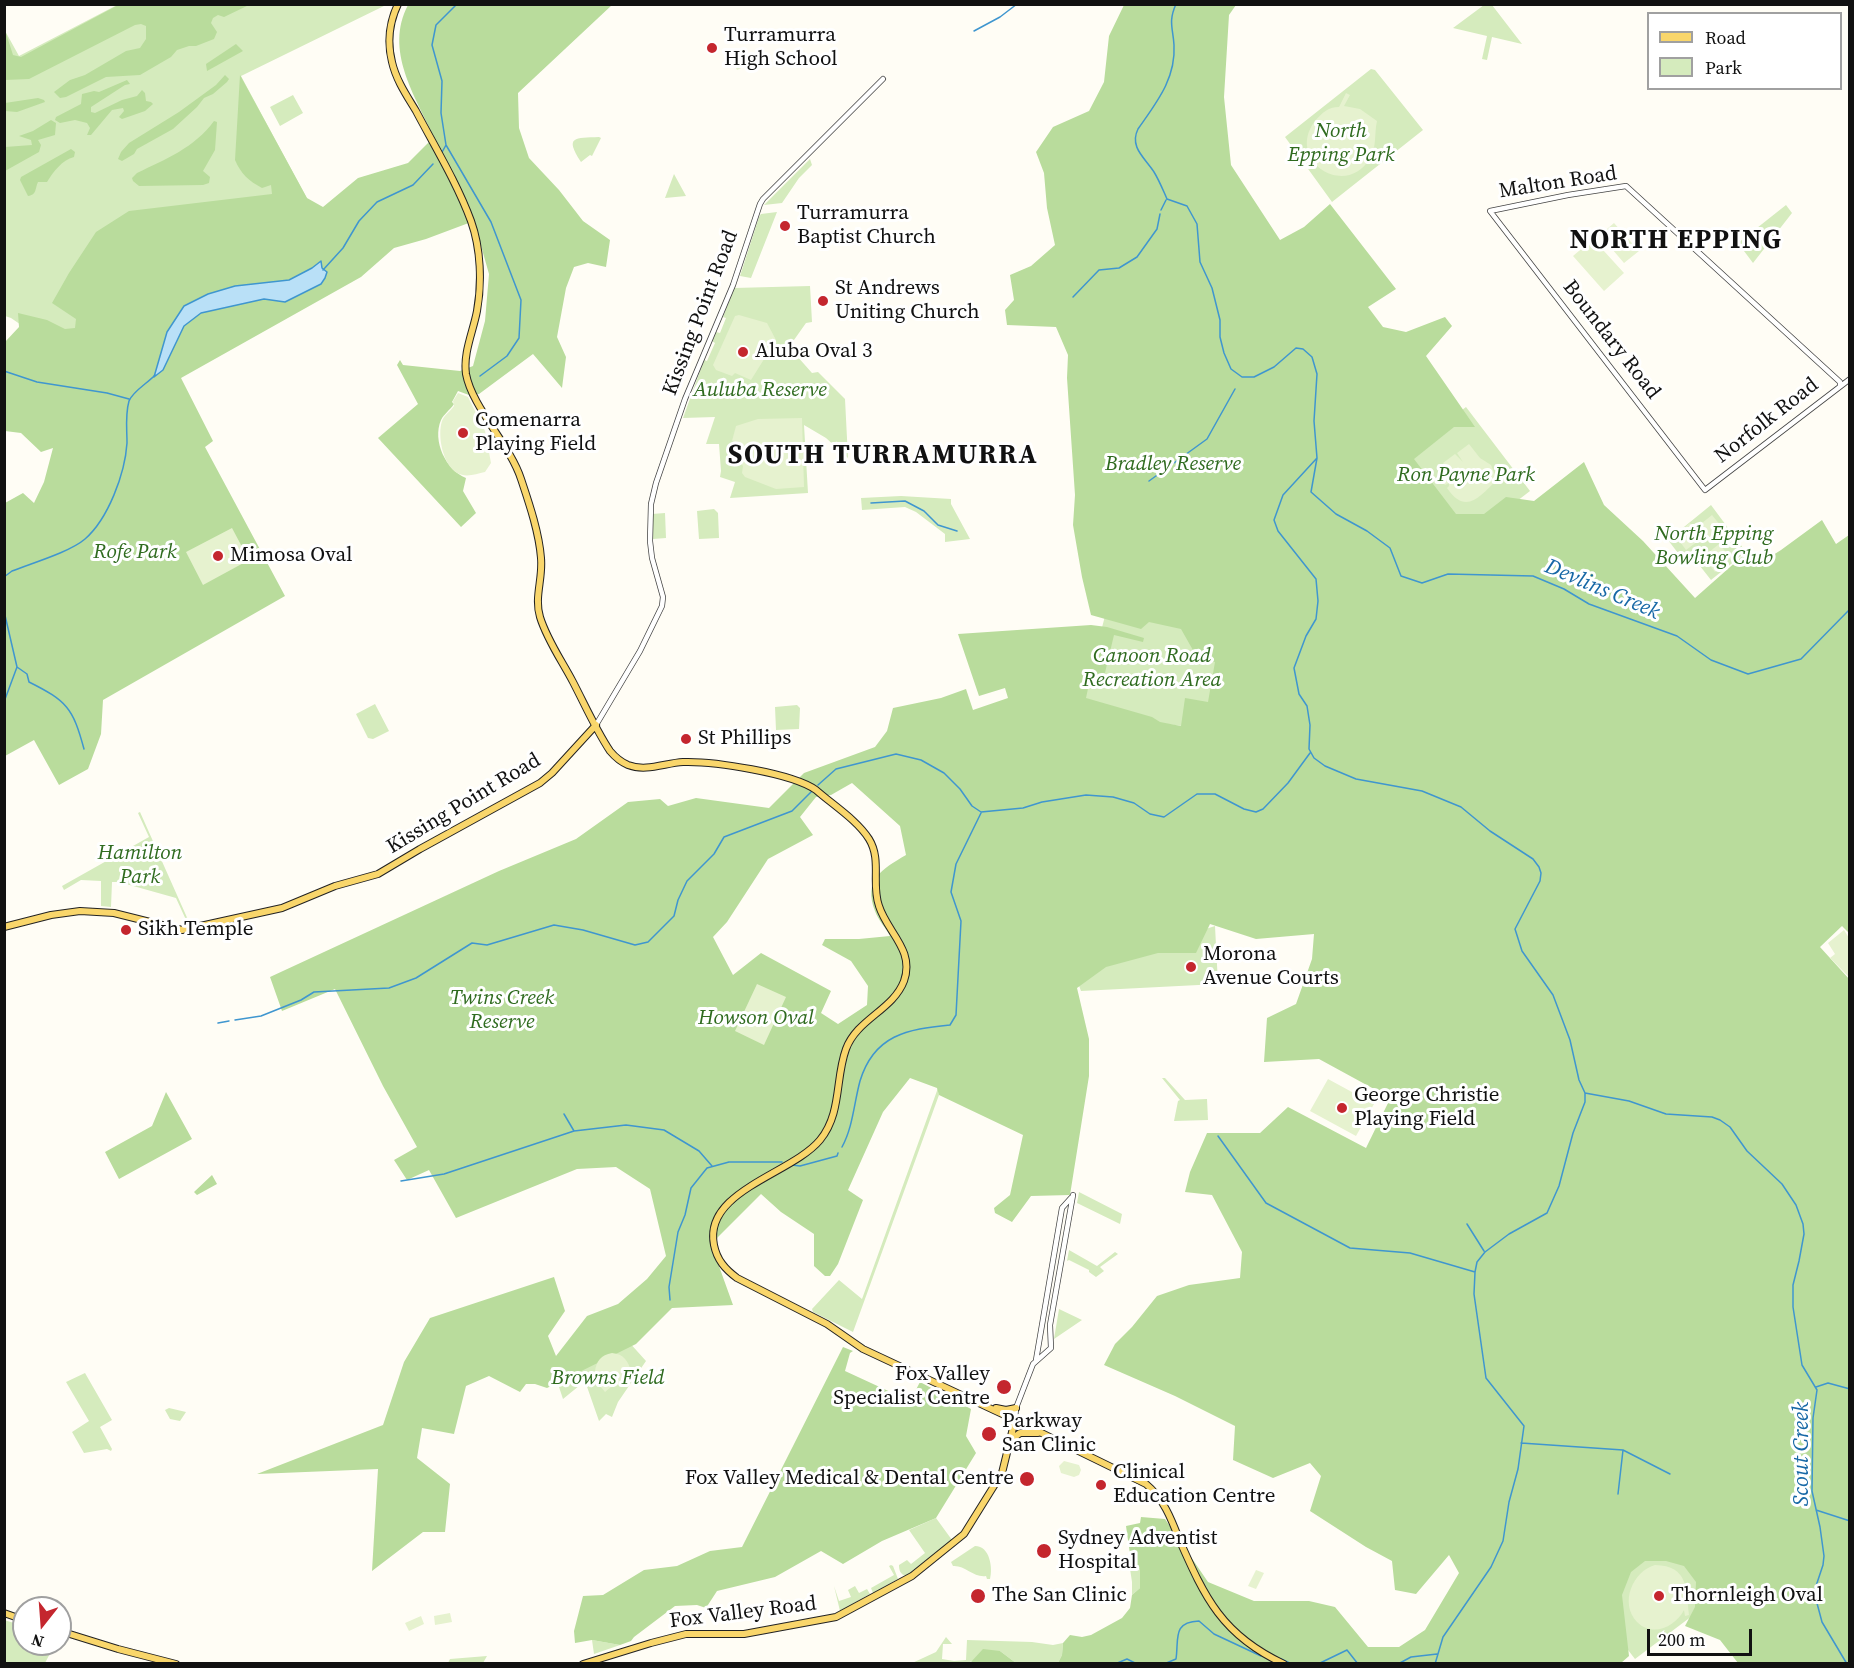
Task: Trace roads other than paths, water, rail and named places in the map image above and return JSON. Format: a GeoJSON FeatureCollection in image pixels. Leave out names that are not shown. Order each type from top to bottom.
{"type":"FeatureCollection","features":[{"type":"Feature","properties":{"kind":"main road"},"geometry":{"type":"LineString","coordinates":[[398,4],[392,20],[389,39],[393,68],[455,186],[471,221],[477,244],[480,279],[466,356],[468,380],[475,397],[522,479],[541,558],[536,601],[540,617],[596,725],[615,757],[634,766],[696,762],[782,776],[808,785],[860,828],[872,843],[876,861],[878,905],[904,951],[906,964],[904,981],[895,998],[861,1026],[849,1042],[844,1057],[833,1118],[821,1139],[803,1155],[729,1202],[717,1218],[713,1240],[717,1257],[729,1273],[827,1324],[863,1349],[1133,1477],[1152,1490],[1167,1510],[1200,1585],[1214,1610],[1243,1640],[1284,1664]]}},
{"type":"Feature","properties":{"kind":"main road","name":"Kissing Point Road"},"geometry":{"type":"LineString","coordinates":[[4,927],[51,915],[80,911],[114,913],[182,930],[282,908],[335,886],[378,874],[540,783],[596,725]]}},
{"type":"Feature","properties":{"kind":"main road"},"geometry":{"type":"LineString","coordinates":[[979,1403],[1003,1410],[1016,1408]]}},
{"type":"Feature","properties":{"kind":"main road","name":"Fox Valley Road"},"geometry":{"type":"LineString","coordinates":[[583,1664],[687,1634],[744,1634],[840,1615],[912,1576],[962,1536],[1002,1473],[1015,1420]]}},
{"type":"Feature","properties":{"kind":"main road"},"geometry":{"type":"LineString","coordinates":[[1012,1439],[1024,1432],[1048,1436]]}},
{"type":"Feature","properties":{"kind":"main road"},"geometry":{"type":"LineString","coordinates":[[72,1635],[176,1664]]}},
{"type":"Feature","properties":{"kind":"street","name":"Kissing Point Road"},"geometry":{"type":"LineString","coordinates":[[596,725],[640,651],[662,606],[663,597],[652,558],[650,541],[650,508],[653,493],[685,399],[733,285],[760,204],[883,79]]}},
{"type":"Feature","properties":{"kind":"street","name":"Malton Road"},"geometry":{"type":"LineString","coordinates":[[1490,211],[1569,194],[1626,186],[1840,382],[1840,386]]}},
{"type":"Feature","properties":{"kind":"street","name":"Boundary Road"},"geometry":{"type":"LineString","coordinates":[[1490,211],[1705,490]]}},
{"type":"Feature","properties":{"kind":"street","name":"Norfolk Road"},"geometry":{"type":"LineString","coordinates":[[1705,490],[1850,379]]}},
{"type":"Feature","properties":{"kind":"street"},"geometry":{"type":"LineString","coordinates":[[1036,1360],[1061,1211],[1063,1205],[1073,1196],[1071,1208],[1066,1207],[1061,1211]]}},
{"type":"Feature","properties":{"kind":"street","name":"Fox Valley Road"},"geometry":{"type":"LineString","coordinates":[[1015,1420],[1016,1408],[1036,1360],[1051,1348],[1050,1325],[1071,1208]]}},
{"type":"Feature","properties":{"kind":"water"},"geometry":{"type":"Polygon","coordinates":[[[321,261],[322,268],[327,272],[321,284],[285,302],[264,299],[201,313],[184,326],[163,370],[154,377],[167,332],[184,306],[208,294],[235,286],[289,280],[321,261]]]}},
{"type":"Feature","properties":{"kind":"waterway"},"geometry":{"type":"LineString","coordinates":[[441,154],[446,145],[441,113],[442,81],[432,45],[436,25],[457,4]]}},
{"type":"Feature","properties":{"kind":"waterway"},"geometry":{"type":"LineString","coordinates":[[974,31],[1000,17],[1017,4]]}},
{"type":"Feature","properties":{"kind":"waterway","name":"Devlins Creek"},"geometry":{"type":"LineString","coordinates":[[1176,4],[1172,20],[1174,45],[1172,69],[1164,90],[1138,129],[1135,141],[1137,147],[1156,175],[1167,199],[1187,206],[1197,224],[1200,262],[1212,288],[1220,320],[1220,337],[1231,369],[1242,377],[1254,377],[1274,367],[1296,348],[1303,349],[1312,357],[1317,374],[1314,421],[1317,458],[1311,492],[1336,514],[1367,531],[1390,548],[1401,576],[1422,583],[1448,574],[1533,576],[1564,589],[1589,604],[1677,636],[1711,660],[1748,674],[1801,659],[1850,609]]}},
{"type":"Feature","properties":{"kind":"waterway"},"geometry":{"type":"LineString","coordinates":[[446,145],[491,222],[521,300],[519,338],[507,356],[480,376]]}},
{"type":"Feature","properties":{"kind":"waterway"},"geometry":{"type":"LineString","coordinates":[[323,270],[343,248],[359,221],[377,202],[413,185],[433,164]]}},
{"type":"Feature","properties":{"kind":"waterway"},"geometry":{"type":"LineString","coordinates":[[1161,210],[1166,200]]}},
{"type":"Feature","properties":{"kind":"waterway"},"geometry":{"type":"LineString","coordinates":[[1073,297],[1099,270],[1119,268],[1137,257],[1157,229],[1160,214]]}},
{"type":"Feature","properties":{"kind":"waterway"},"geometry":{"type":"LineString","coordinates":[[4,371],[37,382],[107,393],[129,399]]}},
{"type":"Feature","properties":{"kind":"waterway"},"geometry":{"type":"LineString","coordinates":[[4,577],[12,571],[78,544],[101,520],[114,495],[123,468],[126,455],[129,401],[155,375]]}},
{"type":"Feature","properties":{"kind":"waterway"},"geometry":{"type":"LineString","coordinates":[[1149,481],[1207,439],[1235,389]]}},
{"type":"Feature","properties":{"kind":"waterway"},"geometry":{"type":"LineString","coordinates":[[1317,458],[1283,495],[1274,520],[1278,531],[1316,579],[1318,601],[1316,619],[1306,636],[1294,668],[1299,694],[1307,706],[1310,725],[1309,749],[1314,758],[1325,766],[1356,779],[1422,791],[1461,807],[1490,831],[1533,859],[1541,873],[1540,881],[1515,929],[1522,951],[1553,995],[1570,1040],[1579,1080],[1585,1093],[1585,1102],[1573,1133],[1559,1186],[1547,1213],[1509,1234],[1485,1252],[1477,1262],[1474,1294],[1486,1378],[1524,1426],[1518,1469],[1509,1502],[1503,1541],[1491,1567],[1443,1637],[1435,1664]]}},
{"type":"Feature","properties":{"kind":"waterway"},"geometry":{"type":"LineString","coordinates":[[871,503],[905,501],[924,511],[938,525],[957,531]]}},
{"type":"Feature","properties":{"kind":"waterway"},"geometry":{"type":"LineString","coordinates":[[4,611],[17,667],[27,674],[29,682],[67,707],[76,724],[84,749]]}},
{"type":"Feature","properties":{"kind":"waterway"},"geometry":{"type":"LineString","coordinates":[[4,702],[17,667]]}},
{"type":"Feature","properties":{"kind":"waterway"},"geometry":{"type":"LineString","coordinates":[[818,785],[836,769],[896,754],[921,760],[944,773],[960,789],[972,806],[981,812],[1023,808],[1042,802],[1086,795],[1113,797],[1134,803],[1150,814],[1164,817],[1197,794],[1215,794],[1244,809],[1256,812],[1263,809],[1288,783],[1310,753]]}},
{"type":"Feature","properties":{"kind":"waterway"},"geometry":{"type":"LineString","coordinates":[[235,1020],[261,1016],[301,1000],[314,992],[389,988],[416,978],[472,943],[487,945],[554,925],[583,930],[635,945],[648,942],[674,916],[678,900],[687,881],[714,854],[724,837],[792,811],[812,791]]}},
{"type":"Feature","properties":{"kind":"waterway"},"geometry":{"type":"LineString","coordinates":[[842,1147],[851,1123],[860,1081],[874,1053],[883,1044],[906,1032],[950,1025],[956,1015],[961,921],[951,892],[956,864],[981,813]]}},
{"type":"Feature","properties":{"kind":"waterway"},"geometry":{"type":"LineString","coordinates":[[218,1023],[229,1021]]}},
{"type":"Feature","properties":{"kind":"waterway","name":"Scout Creek"},"geometry":{"type":"LineString","coordinates":[[1585,1093],[1629,1101],[1666,1114],[1712,1117],[1720,1120],[1730,1127],[1747,1151],[1782,1184],[1796,1205],[1804,1234],[1793,1285],[1793,1307],[1802,1365],[1817,1390],[1813,1418],[1812,1491],[1824,1556],[1814,1592],[1822,1622],[1847,1664]]}},
{"type":"Feature","properties":{"kind":"waterway"},"geometry":{"type":"LineString","coordinates":[[564,1114],[574,1131]]}},
{"type":"Feature","properties":{"kind":"waterway"},"geometry":{"type":"LineString","coordinates":[[401,1181],[444,1174],[574,1131],[626,1125],[664,1130],[699,1151],[712,1166]]}},
{"type":"Feature","properties":{"kind":"waterway"},"geometry":{"type":"LineString","coordinates":[[1218,1136],[1266,1203],[1350,1248],[1410,1253],[1475,1272]]}},
{"type":"Feature","properties":{"kind":"waterway"},"geometry":{"type":"LineString","coordinates":[[792,1165],[800,1166],[837,1156],[838,1153]]}},
{"type":"Feature","properties":{"kind":"waterway"},"geometry":{"type":"LineString","coordinates":[[670,1300],[669,1287],[678,1232],[685,1215],[691,1188],[707,1168],[729,1162],[782,1162]]}},
{"type":"Feature","properties":{"kind":"waterway"},"geometry":{"type":"LineString","coordinates":[[1467,1224],[1484,1251]]}},
{"type":"Feature","properties":{"kind":"waterway"},"geometry":{"type":"LineString","coordinates":[[1816,1387],[1828,1383],[1850,1389]]}},
{"type":"Feature","properties":{"kind":"waterway"},"geometry":{"type":"LineString","coordinates":[[1521,1443],[1623,1450],[1670,1474]]}},
{"type":"Feature","properties":{"kind":"waterway"},"geometry":{"type":"LineString","coordinates":[[1618,1494],[1623,1450]]}},
{"type":"Feature","properties":{"kind":"waterway"},"geometry":{"type":"LineString","coordinates":[[1816,1510],[1850,1521]]}},
{"type":"Feature","properties":{"kind":"waterway"},"geometry":{"type":"LineString","coordinates":[[1164,1664],[1176,1659],[1177,1638],[1181,1628],[1190,1622],[1199,1621],[1214,1634],[1261,1656]]}},
{"type":"Feature","properties":{"kind":"waterway"},"geometry":{"type":"LineString","coordinates":[[1318,1664],[1347,1650],[1358,1664]]}},
{"type":"Feature","properties":{"kind":"waterway"},"geometry":{"type":"LineString","coordinates":[[1398,1664],[1411,1657],[1437,1654]]}},
{"type":"Feature","properties":{"kind":"waterway"},"geometry":{"type":"LineString","coordinates":[[1115,1664],[1127,1659],[1137,1664]]}},
{"type":"Feature","properties":{"kind":"waterway"},"geometry":{"type":"LineString","coordinates":[[1281,1659],[1292,1664]]}},
{"type":"Feature","properties":{"kind":"place","name":"Turramurra High School"},"geometry":{"type":"Point","coordinates":[712,48]}},
{"type":"Feature","properties":{"kind":"place","name":"Turramurra Baptist Church"},"geometry":{"type":"Point","coordinates":[785,226]}},
{"type":"Feature","properties":{"kind":"place","name":"St Andrews Uniting Church"},"geometry":{"type":"Point","coordinates":[823,301]}},
{"type":"Feature","properties":{"kind":"place","name":"Aluba Oval 3"},"geometry":{"type":"Point","coordinates":[743,352]}},
{"type":"Feature","properties":{"kind":"place","name":"Comenarra Playing Field"},"geometry":{"type":"Point","coordinates":[463,433]}},
{"type":"Feature","properties":{"kind":"place","name":"Mimosa Oval"},"geometry":{"type":"Point","coordinates":[218,556]}},
{"type":"Feature","properties":{"kind":"place","name":"St Phillips"},"geometry":{"type":"Point","coordinates":[686,739]}},
{"type":"Feature","properties":{"kind":"place","name":"Sikh Temple"},"geometry":{"type":"Point","coordinates":[126,930]}},
{"type":"Feature","properties":{"kind":"place","name":"Morona Avenue Courts"},"geometry":{"type":"Point","coordinates":[1191,967]}},
{"type":"Feature","properties":{"kind":"place","name":"George Christie Playing Field"},"geometry":{"type":"Point","coordinates":[1342,1108]}},
{"type":"Feature","properties":{"kind":"place","name":"Fox Valley Specialist Centre"},"geometry":{"type":"Point","coordinates":[1004,1387]}},
{"type":"Feature","properties":{"kind":"place","name":"Parkway San Clinic"},"geometry":{"type":"Point","coordinates":[989,1434]}},
{"type":"Feature","properties":{"kind":"place","name":"Fox Valley Medical & Dental Centre"},"geometry":{"type":"Point","coordinates":[1027,1479]}},
{"type":"Feature","properties":{"kind":"place","name":"Clinical Education Centre"},"geometry":{"type":"Point","coordinates":[1101,1485]}},
{"type":"Feature","properties":{"kind":"place","name":"Sydney Adventist Hospital"},"geometry":{"type":"Point","coordinates":[1044,1551]}},
{"type":"Feature","properties":{"kind":"place","name":"The San Clinic"},"geometry":{"type":"Point","coordinates":[978,1596]}},
{"type":"Feature","properties":{"kind":"place","name":"Thornleigh Oval"},"geometry":{"type":"Point","coordinates":[1659,1596]}},
{"type":"Feature","properties":{"kind":"district","name":"NORTH EPPING"},"geometry":{"type":"Point","coordinates":[1676,241]}},
{"type":"Feature","properties":{"kind":"district","name":"SOUTH TURRAMURRA"},"geometry":{"type":"Point","coordinates":[883,456]}},
{"type":"Feature","properties":{"kind":"park label","name":"North Epping Park"},"geometry":{"type":"Point","coordinates":[1341,144]}},
{"type":"Feature","properties":{"kind":"park label","name":"Auluba Reserve"},"geometry":{"type":"Point","coordinates":[760,391]}},
{"type":"Feature","properties":{"kind":"park label","name":"Bradley Reserve"},"geometry":{"type":"Point","coordinates":[1173,465]}},
{"type":"Feature","properties":{"kind":"park label","name":"Ron Payne Park"},"geometry":{"type":"Point","coordinates":[1466,476]}},
{"type":"Feature","properties":{"kind":"park label","name":"North Epping Bowling Club"},"geometry":{"type":"Point","coordinates":[1714,547]}},
{"type":"Feature","properties":{"kind":"park label","name":"Rofe Park"},"geometry":{"type":"Point","coordinates":[135,553]}},
{"type":"Feature","properties":{"kind":"park label","name":"Canoon Road Recreation Area"},"geometry":{"type":"Point","coordinates":[1152,669]}},
{"type":"Feature","properties":{"kind":"park label","name":"Hamilton Park"},"geometry":{"type":"Point","coordinates":[140,866]}},
{"type":"Feature","properties":{"kind":"park label","name":"Twins Creek Reserve"},"geometry":{"type":"Point","coordinates":[502,1011]}},
{"type":"Feature","properties":{"kind":"park label","name":"Howson Oval"},"geometry":{"type":"Point","coordinates":[756,1019]}},
{"type":"Feature","properties":{"kind":"park label","name":"Browns Field"},"geometry":{"type":"Point","coordinates":[608,1379]}}]}
